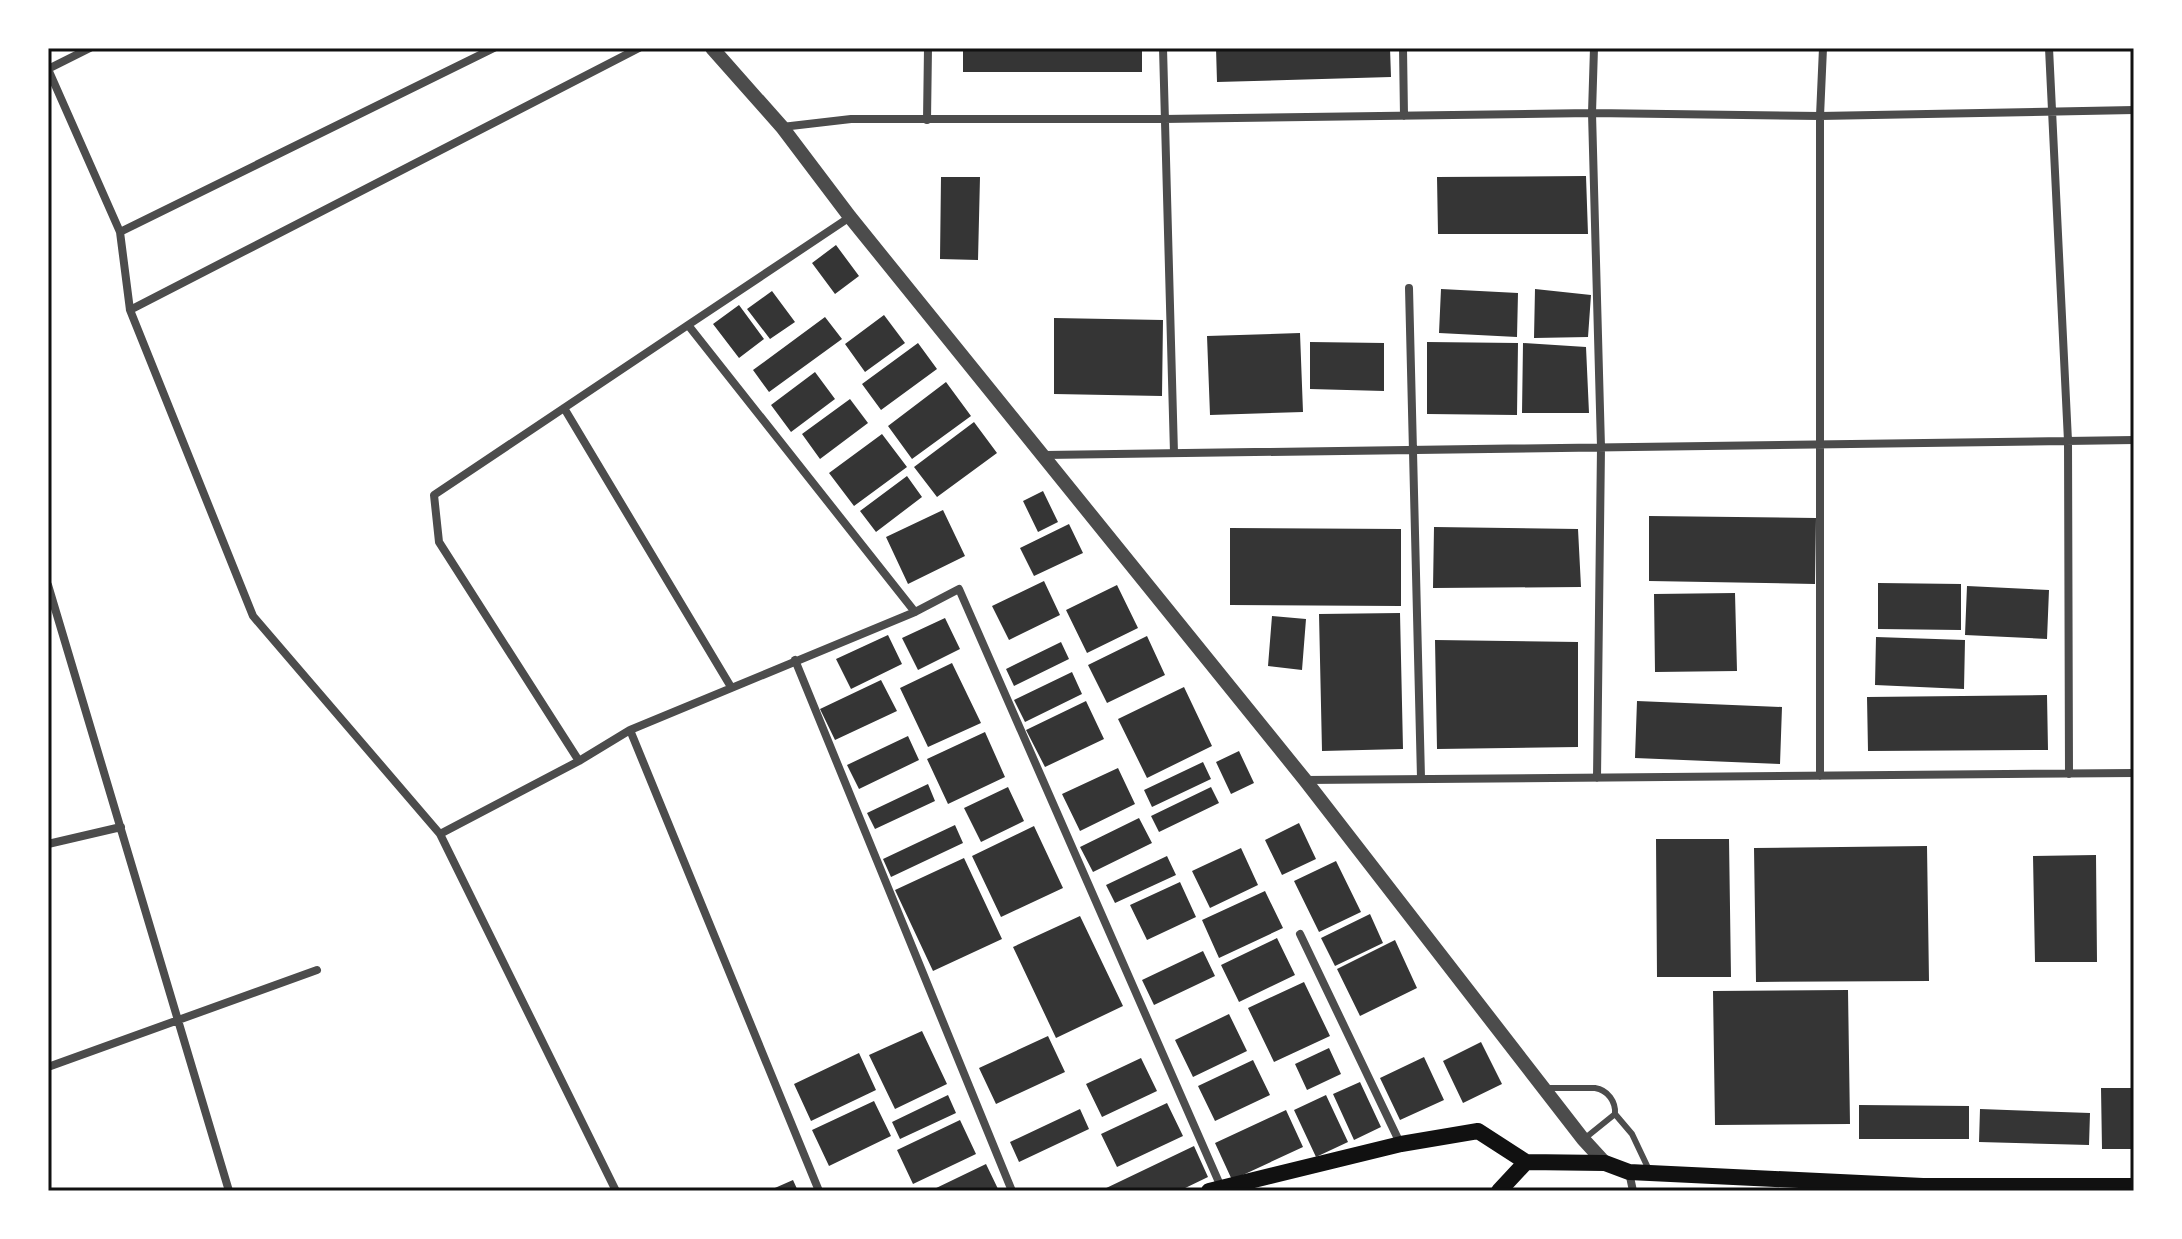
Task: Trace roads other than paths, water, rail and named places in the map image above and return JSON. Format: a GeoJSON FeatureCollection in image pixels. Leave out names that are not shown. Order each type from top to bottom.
{"type":"FeatureCollection","features":[{"type":"Feature","properties":{"kind":"main road"},"geometry":{"type":"LineString","coordinates":[[1215,1189],[1401,1144],[1478,1131],[1526,1162],[1605,1163],[1629,1172],[1923,1189],[2134,1186]]}},
{"type":"Feature","properties":{"kind":"main road"},"geometry":{"type":"LineString","coordinates":[[1499,1191],[1526,1162]]}},
{"type":"Feature","properties":{"kind":"street"},"geometry":{"type":"LineString","coordinates":[[90,48],[48,69],[120,232],[130,310],[253,616],[440,834],[616,1191]]}},
{"type":"Feature","properties":{"kind":"street"},"geometry":{"type":"LineString","coordinates":[[120,232],[494,48]]}},
{"type":"Feature","properties":{"kind":"street"},"geometry":{"type":"LineString","coordinates":[[130,310],[639,48]]}},
{"type":"Feature","properties":{"kind":"street"},"geometry":{"type":"LineString","coordinates":[[712,48],[782,127],[850,217],[1045,455],[1605,1163]]}},
{"type":"Feature","properties":{"kind":"street"},"geometry":{"type":"LineString","coordinates":[[927,120],[928,48]]}},
{"type":"Feature","properties":{"kind":"street"},"geometry":{"type":"LineString","coordinates":[[1163,48],[1174,453]]}},
{"type":"Feature","properties":{"kind":"street"},"geometry":{"type":"LineString","coordinates":[[1403,48],[1404,116]]}},
{"type":"Feature","properties":{"kind":"street"},"geometry":{"type":"LineString","coordinates":[[1594,48],[1592,113],[1601,447],[1597,778]]}},
{"type":"Feature","properties":{"kind":"street"},"geometry":{"type":"LineString","coordinates":[[1820,776],[1820,116],[1823,48]]}},
{"type":"Feature","properties":{"kind":"street"},"geometry":{"type":"LineString","coordinates":[[2049,48],[2068,441],[2069,774]]}},
{"type":"Feature","properties":{"kind":"street"},"geometry":{"type":"LineString","coordinates":[[782,127],[851,119],[1163,119],[1592,113],[1820,116],[2134,110]]}},
{"type":"Feature","properties":{"kind":"street"},"geometry":{"type":"LineString","coordinates":[[579,761],[439,542],[434,495],[850,217]]}},
{"type":"Feature","properties":{"kind":"street"},"geometry":{"type":"LineString","coordinates":[[1409,288],[1421,778]]}},
{"type":"Feature","properties":{"kind":"street"},"geometry":{"type":"LineString","coordinates":[[688,325],[915,612]]}},
{"type":"Feature","properties":{"kind":"street"},"geometry":{"type":"LineString","coordinates":[[564,408],[731,687]]}},
{"type":"Feature","properties":{"kind":"street"},"geometry":{"type":"LineString","coordinates":[[1045,455],[2134,440]]}},
{"type":"Feature","properties":{"kind":"street"},"geometry":{"type":"LineString","coordinates":[[48,585],[229,1191]]}},
{"type":"Feature","properties":{"kind":"street"},"geometry":{"type":"LineString","coordinates":[[440,834],[579,761],[630,730],[915,612],[959,589],[1215,1189]]}},
{"type":"Feature","properties":{"kind":"street"},"geometry":{"type":"LineString","coordinates":[[795,660],[1012,1191]]}},
{"type":"Feature","properties":{"kind":"street"},"geometry":{"type":"LineString","coordinates":[[630,730],[819,1191]]}},
{"type":"Feature","properties":{"kind":"street"},"geometry":{"type":"LineString","coordinates":[[1305,780],[2134,773]]}},
{"type":"Feature","properties":{"kind":"street"},"geometry":{"type":"LineString","coordinates":[[48,844],[121,827]]}},
{"type":"Feature","properties":{"kind":"street"},"geometry":{"type":"LineString","coordinates":[[1300,934],[1401,1144]]}},
{"type":"Feature","properties":{"kind":"street"},"geometry":{"type":"LineString","coordinates":[[48,1067],[317,970]]}},
{"type":"Feature","properties":{"kind":"street"},"geometry":{"type":"LineString","coordinates":[[1629,1172],[1633,1191]]}},
{"type":"Feature","properties":{"kind":"lane"},"geometry":{"type":"LineString","coordinates":[[1544,1088],[1602,1089],[1615,1106],[1615,1114],[1637,1142],[1650,1172]]}},
{"type":"Feature","properties":{"kind":"lane"},"geometry":{"type":"LineString","coordinates":[[1583,1139],[1615,1114]]}}]}
